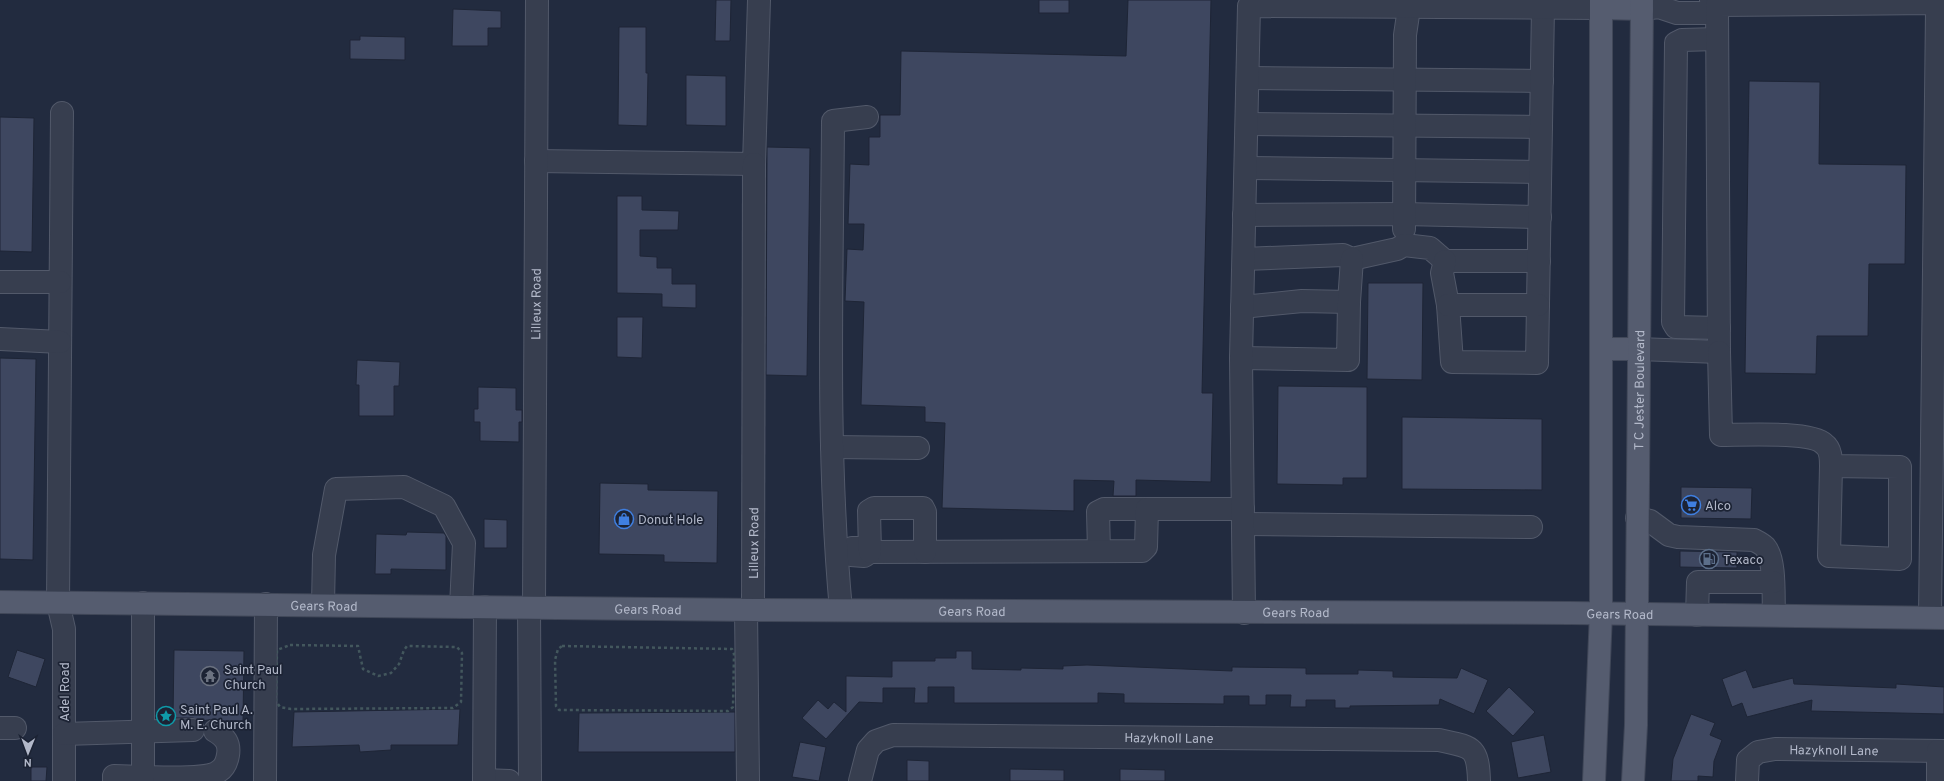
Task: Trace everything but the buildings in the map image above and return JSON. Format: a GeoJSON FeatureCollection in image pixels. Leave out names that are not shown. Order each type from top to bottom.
{"type":"FeatureCollection","features":[{"type":"Feature","properties":{"kind":"main road"},"geometry":{"type":"LineString","coordinates":[[1594,781],[1600,613],[1601,4],[1653,4]]}},
{"type":"Feature","properties":{"kind":"main road","name":"T C Jester Boulevard"},"geometry":{"type":"LineString","coordinates":[[1633,781],[1636,725],[1638,349],[1653,4]]}},
{"type":"Feature","properties":{"kind":"main road"},"geometry":{"type":"LineString","coordinates":[[1601,349],[1638,349]]}},
{"type":"Feature","properties":{"kind":"main road","name":"Gears Road"},"geometry":{"type":"LineString","coordinates":[[0,602],[323,604],[356,607],[532,607],[749,610],[1244,613],[1600,613],[1937,618]]}},
{"type":"Feature","properties":{"kind":"street","name":"Lilleux Road"},"geometry":{"type":"LineString","coordinates":[[530,781],[537,0]]}},
{"type":"Feature","properties":{"kind":"street","name":"Lilleux Road"},"geometry":{"type":"LineString","coordinates":[[748,781],[754,164],[759,0]]}},
{"type":"Feature","properties":{"kind":"street"},"geometry":{"type":"LineString","coordinates":[[1404,245],[1403,170],[1405,35],[1409,8],[1417,3]]}},
{"type":"Feature","properties":{"kind":"street"},"geometry":{"type":"LineString","coordinates":[[1244,613],[1241,358],[1249,6],[1417,3],[1543,7],[1601,4]]}},
{"type":"Feature","properties":{"kind":"street"},"geometry":{"type":"LineString","coordinates":[[1653,4],[1677,13],[1708,13],[1714,3]]}},
{"type":"Feature","properties":{"kind":"street"},"geometry":{"type":"LineString","coordinates":[[1714,3],[1717,39],[1721,435],[1810,437],[1824,444],[1831,456],[1829,556],[1900,559],[1900,467],[1831,466]]}},
{"type":"Feature","properties":{"kind":"street"},"geometry":{"type":"LineString","coordinates":[[1714,3],[1933,3],[1937,10],[1937,618]]}},
{"type":"Feature","properties":{"kind":"street"},"geometry":{"type":"LineString","coordinates":[[1445,261],[1442,273],[1448,305],[1452,362],[1537,363],[1543,7]]}},
{"type":"Feature","properties":{"kind":"street"},"geometry":{"type":"LineString","coordinates":[[1717,39],[1682,40],[1676,43],[1673,322],[1676,327],[1719,328]]}},
{"type":"Feature","properties":{"kind":"street"},"geometry":{"type":"LineString","coordinates":[[1248,78],[1542,81]]}},
{"type":"Feature","properties":{"kind":"street","name":"Adel Road"},"geometry":{"type":"LineString","coordinates":[[62,113],[58,603],[64,628],[64,781]]}},
{"type":"Feature","properties":{"kind":"street"},"geometry":{"type":"LineString","coordinates":[[851,551],[832,447],[833,121],[867,117]]}},
{"type":"Feature","properties":{"kind":"street"},"geometry":{"type":"LineString","coordinates":[[1246,124],[1541,127]]}},
{"type":"Feature","properties":{"kind":"street"},"geometry":{"type":"LineString","coordinates":[[536,162],[754,164]]}},
{"type":"Feature","properties":{"kind":"street"},"geometry":{"type":"LineString","coordinates":[[1246,168],[1540,172]]}},
{"type":"Feature","properties":{"kind":"street"},"geometry":{"type":"LineString","coordinates":[[1244,215],[1404,214],[1540,217]]}},
{"type":"Feature","properties":{"kind":"street"},"geometry":{"type":"LineString","coordinates":[[1244,259],[1343,255],[1352,259],[1397,249],[1404,245],[1430,248],[1445,261],[1539,261]]}},
{"type":"Feature","properties":{"kind":"street"},"geometry":{"type":"LineString","coordinates":[[1241,358],[1348,360],[1349,302],[1352,259]]}},
{"type":"Feature","properties":{"kind":"street"},"geometry":{"type":"LineString","coordinates":[[0,282],[60,282]]}},
{"type":"Feature","properties":{"kind":"street"},"geometry":{"type":"LineString","coordinates":[[1242,307],[1302,301],[1349,302]]}},
{"type":"Feature","properties":{"kind":"street"},"geometry":{"type":"LineString","coordinates":[[1448,305],[1538,305]]}},
{"type":"Feature","properties":{"kind":"street"},"geometry":{"type":"LineString","coordinates":[[0,340],[60,342]]}},
{"type":"Feature","properties":{"kind":"street"},"geometry":{"type":"LineString","coordinates":[[1638,349],[1719,352]]}},
{"type":"Feature","properties":{"kind":"street"},"geometry":{"type":"LineString","coordinates":[[832,447],[918,448]]}},
{"type":"Feature","properties":{"kind":"street"},"geometry":{"type":"LineString","coordinates":[[323,604],[324,555],[336,489],[404,487],[444,506],[464,543],[461,607]]}},
{"type":"Feature","properties":{"kind":"street"},"geometry":{"type":"LineString","coordinates":[[841,610],[851,551],[869,511],[874,508],[923,508],[925,512],[925,552]]}},
{"type":"Feature","properties":{"kind":"street"},"geometry":{"type":"LineString","coordinates":[[1099,552],[1098,512],[1104,509],[1147,509],[1243,516],[1531,527]]}},
{"type":"Feature","properties":{"kind":"street"},"geometry":{"type":"LineString","coordinates":[[851,551],[1142,551],[1146,546],[1147,509]]}},
{"type":"Feature","properties":{"kind":"street"},"geometry":{"type":"LineString","coordinates":[[1637,518],[1650,521],[1669,535],[1678,537],[1754,540],[1764,546],[1768,552],[1772,568],[1774,615]]}},
{"type":"Feature","properties":{"kind":"street"},"geometry":{"type":"LineString","coordinates":[[1697,615],[1698,582],[1773,582]]}},
{"type":"Feature","properties":{"kind":"street"},"geometry":{"type":"LineString","coordinates":[[143,603],[143,777]]}},
{"type":"Feature","properties":{"kind":"street"},"geometry":{"type":"LineString","coordinates":[[265,781],[266,604]]}},
{"type":"Feature","properties":{"kind":"street"},"geometry":{"type":"LineString","coordinates":[[485,607],[484,780],[509,781]]}},
{"type":"Feature","properties":{"kind":"street"},"geometry":{"type":"LineString","coordinates":[[64,734],[193,730]]}},
{"type":"Feature","properties":{"kind":"street"},"geometry":{"type":"LineString","coordinates":[[114,781],[114,776],[202,777],[219,772],[227,761],[229,748],[225,738],[215,731]]}},
{"type":"Feature","properties":{"kind":"street","name":"Hazyknoll Lane"},"geometry":{"type":"LineString","coordinates":[[860,781],[868,750],[876,740],[893,735],[1439,740],[1468,746],[1478,760],[1479,781]]}},
{"type":"Feature","properties":{"kind":"street","name":"Hazyknoll Lane"},"geometry":{"type":"LineString","coordinates":[[1747,781],[1748,760],[1758,752],[1774,749],[1941,751]]}},
{"type":"Feature","properties":{"kind":"street"},"geometry":{"type":"LineString","coordinates":[[1938,781],[1941,751]]}},
{"type":"Feature","properties":{"kind":"path"},"geometry":{"type":"LineString","coordinates":[[290,645],[358,646],[363,669],[378,676],[390,673],[399,664],[407,646],[457,647],[462,653],[462,702],[458,706],[453,708],[291,709],[280,706],[276,701],[277,650],[290,645]]}},
{"type":"Feature","properties":{"kind":"path"},"geometry":{"type":"LineString","coordinates":[[562,646],[732,649],[734,654],[733,707],[728,711],[560,710],[556,706],[555,660],[558,649],[562,646]]}},
{"type":"Feature","properties":{"kind":"place","name":"Alco"},"geometry":{"type":"Point","coordinates":[1691,505]}},
{"type":"Feature","properties":{"kind":"place","name":"Donut Hole"},"geometry":{"type":"Point","coordinates":[624,519]}},
{"type":"Feature","properties":{"kind":"place","name":"Texaco"},"geometry":{"type":"Point","coordinates":[1709,559]}},
{"type":"Feature","properties":{"kind":"place","name":"Saint Paul Church"},"geometry":{"type":"Point","coordinates":[210,676]}},
{"type":"Feature","properties":{"kind":"place","name":"Saint Paul A. M. E. Church"},"geometry":{"type":"Point","coordinates":[166,716]}}]}
